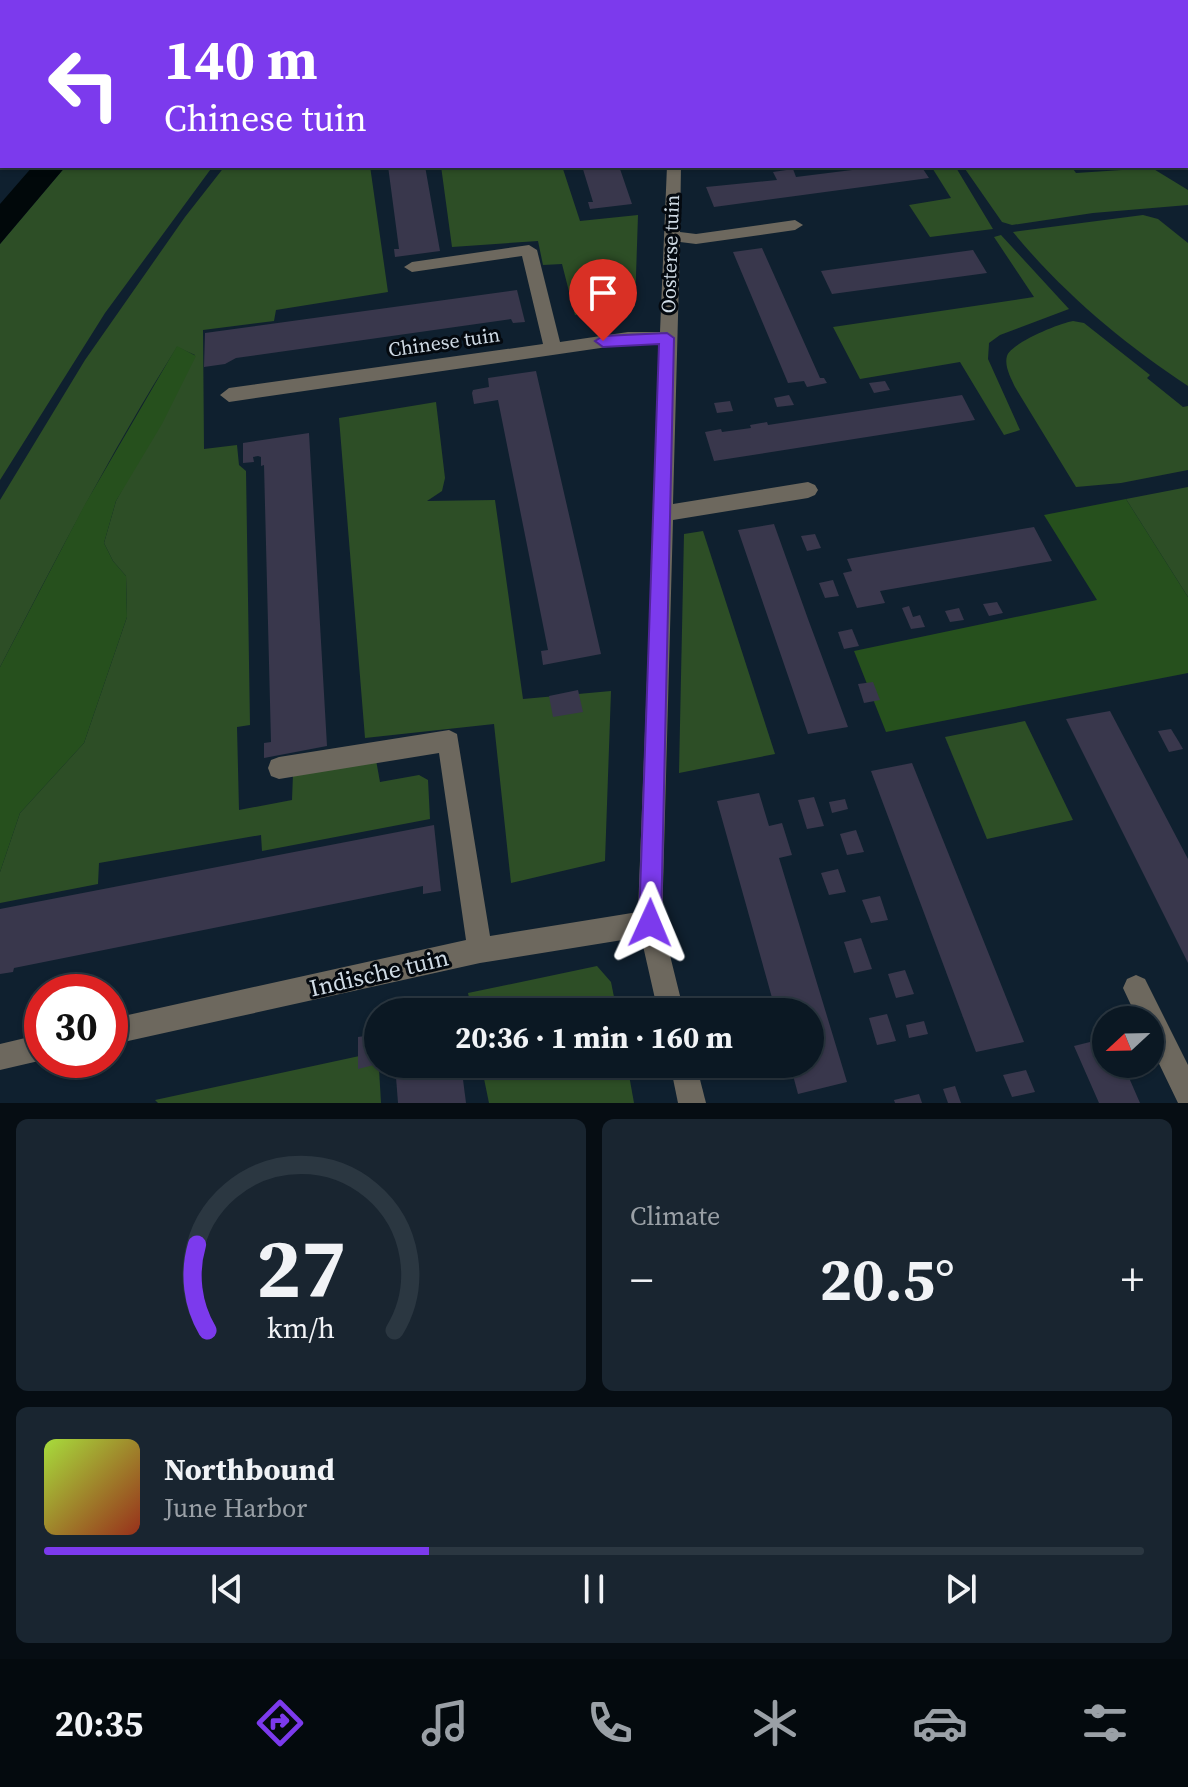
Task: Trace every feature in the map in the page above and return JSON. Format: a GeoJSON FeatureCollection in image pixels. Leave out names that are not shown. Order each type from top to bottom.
{"type":"FeatureCollection","features":[{"type":"Feature","properties":{"kind":"street","name":"Oosterse tuin"},"geometry":{"type":"LineString","coordinates":[[668,998],[650,923],[674,168]]}},
{"type":"Feature","properties":{"kind":"street"},"geometry":{"type":"LineString","coordinates":[[672,236],[696,239],[795,225]]}},
{"type":"Feature","properties":{"kind":"street"},"geometry":{"type":"LineString","coordinates":[[412,267],[529,250],[553,348]]}},
{"type":"Feature","properties":{"kind":"street","name":"Chinese tuin"},"geometry":{"type":"LineString","coordinates":[[229,395],[628,338],[667,338]]}},
{"type":"Feature","properties":{"kind":"street"},"geometry":{"type":"LineString","coordinates":[[662,514],[808,490]]}},
{"type":"Feature","properties":{"kind":"street"},"geometry":{"type":"LineString","coordinates":[[279,768],[449,741],[480,950]]}},
{"type":"Feature","properties":{"kind":"street","name":"Indische tuin"},"geometry":{"type":"LineString","coordinates":[[128,1028],[480,950],[650,923]]}},
{"type":"Feature","properties":{"kind":"street"},"geometry":{"type":"LineString","coordinates":[[1136,988],[1188,1094]]}},
{"type":"Feature","properties":{"kind":"street"},"geometry":{"type":"LineString","coordinates":[[0,1057],[24,1051]]}},
{"type":"Feature","properties":{"kind":"street"},"geometry":{"type":"LineString","coordinates":[[686,1078],[692,1103]]}},
{"type":"Feature","properties":{"kind":"green space"},"geometry":{"type":"Polygon","coordinates":[[[64,168],[212,168],[105,313],[0,480],[0,244],[64,168]]]}},
{"type":"Feature","properties":{"kind":"green space"},"geometry":{"type":"Polygon","coordinates":[[[223,168],[370,168],[388,292],[276,310],[274,321],[203,330],[204,449],[237,445],[239,465],[246,471],[250,725],[237,727],[239,810],[292,800],[293,774],[376,760],[380,782],[419,775],[428,780],[430,819],[262,851],[261,835],[99,863],[98,884],[0,903],[0,872],[20,813],[84,743],[127,617],[126,576],[113,561],[104,543],[116,501],[195,355],[177,347],[107,465],[0,667],[0,500],[85,360],[185,217],[223,168]]]}},
{"type":"Feature","properties":{"kind":"green space"},"geometry":{"type":"Polygon","coordinates":[[[441,168],[563,168],[580,221],[638,215],[635,306],[575,315],[562,264],[543,265],[538,241],[452,247],[441,168]]]}},
{"type":"Feature","properties":{"kind":"green space"},"geometry":{"type":"Polygon","coordinates":[[[932,168],[956,168],[993,229],[930,237],[909,205],[951,198],[932,168]]]}},
{"type":"Feature","properties":{"kind":"green space"},"geometry":{"type":"Polygon","coordinates":[[[964,168],[1072,168],[1076,173],[1152,168],[1188,190],[1188,205],[1093,213],[1012,225],[1002,222],[964,168]]]}},
{"type":"Feature","properties":{"kind":"green space"},"geometry":{"type":"Polygon","coordinates":[[[1143,215],[1158,219],[1188,243],[1188,386],[1095,316],[1013,232],[1143,215]]]}},
{"type":"Feature","properties":{"kind":"green space"},"geometry":{"type":"Polygon","coordinates":[[[1001,235],[1069,309],[1000,335],[989,343],[988,359],[1020,430],[1004,435],[960,362],[860,379],[833,327],[1034,297],[994,237],[1001,235]]]}},
{"type":"Feature","properties":{"kind":"green space"},"geometry":{"type":"Polygon","coordinates":[[[1073,321],[1084,323],[1150,375],[1147,378],[1183,407],[1188,406],[1188,470],[1121,483],[1076,487],[1015,387],[1006,360],[1017,345],[1073,321]]]}},
{"type":"Feature","properties":{"kind":"green space"},"geometry":{"type":"Polygon","coordinates":[[[177,346],[196,356],[162,424],[116,501],[104,543],[113,561],[126,576],[127,617],[84,743],[20,813],[0,872],[0,667],[84,506],[177,346]]]}},
{"type":"Feature","properties":{"kind":"green space"},"geometry":{"type":"Polygon","coordinates":[[[436,402],[445,478],[442,491],[427,501],[495,500],[523,699],[611,691],[605,861],[511,883],[494,724],[365,738],[339,418],[436,402]]]}},
{"type":"Feature","properties":{"kind":"green space"},"geometry":{"type":"Polygon","coordinates":[[[1188,487],[1188,597],[1126,499],[1188,487]]]}},
{"type":"Feature","properties":{"kind":"green space"},"geometry":{"type":"Polygon","coordinates":[[[1126,499],[1188,597],[1188,673],[886,732],[854,651],[1097,600],[1044,515],[1126,499]]]}},
{"type":"Feature","properties":{"kind":"green space"},"geometry":{"type":"Polygon","coordinates":[[[703,531],[775,754],[679,773],[684,534],[703,531]]]}},
{"type":"Feature","properties":{"kind":"green space"},"geometry":{"type":"Polygon","coordinates":[[[1025,721],[1073,820],[987,839],[945,737],[1025,721]]]}},
{"type":"Feature","properties":{"kind":"green space"},"geometry":{"type":"Polygon","coordinates":[[[597,966],[611,982],[614,998],[469,998],[468,993],[597,966]]]}},
{"type":"Feature","properties":{"kind":"green space"},"geometry":{"type":"Polygon","coordinates":[[[364,1055],[364,1078],[380,1078],[381,1103],[158,1103],[155,1100],[364,1055]]]}},
{"type":"Feature","properties":{"kind":"green space"},"geometry":{"type":"Polygon","coordinates":[[[484,1078],[630,1078],[634,1103],[489,1103],[484,1078]]]}},
{"type":"Feature","properties":{"kind":"shaded area"},"geometry":{"type":"Polygon","coordinates":[[[31,168],[64,168],[0,244],[0,204],[31,168]]]}},
{"type":"Feature","properties":{"kind":"building"},"geometry":{"type":"Polygon","coordinates":[[[388,168],[425,168],[440,251],[395,257],[394,249],[399,249],[388,168]]]}},
{"type":"Feature","properties":{"kind":"building"},"geometry":{"type":"Polygon","coordinates":[[[583,168],[620,168],[632,204],[590,209],[588,202],[593,202],[583,168]]]}},
{"type":"Feature","properties":{"kind":"building"},"geometry":{"type":"Polygon","coordinates":[[[868,168],[922,168],[929,178],[714,207],[706,187],[777,180],[773,172],[793,169],[796,177],[868,168]]]}},
{"type":"Feature","properties":{"kind":"building"},"geometry":{"type":"Polygon","coordinates":[[[762,248],[820,378],[827,383],[807,387],[804,381],[788,383],[733,252],[762,248]]]}},
{"type":"Feature","properties":{"kind":"building"},"geometry":{"type":"Polygon","coordinates":[[[973,250],[987,273],[832,294],[821,271],[973,250]]]}},
{"type":"Feature","properties":{"kind":"building"},"geometry":{"type":"Polygon","coordinates":[[[517,290],[525,322],[513,323],[511,319],[236,358],[225,364],[204,367],[205,333],[517,290]]]}},
{"type":"Feature","properties":{"kind":"building"},"geometry":{"type":"Polygon","coordinates":[[[536,371],[601,654],[543,665],[541,651],[548,650],[498,400],[474,404],[472,393],[473,390],[489,387],[488,378],[536,371]]]}},
{"type":"Feature","properties":{"kind":"building"},"geometry":{"type":"Polygon","coordinates":[[[885,381],[890,390],[874,393],[869,383],[885,381]]]}},
{"type":"Feature","properties":{"kind":"building"},"geometry":{"type":"Polygon","coordinates":[[[789,395],[794,405],[777,407],[774,398],[789,395]]]}},
{"type":"Feature","properties":{"kind":"building"},"geometry":{"type":"Polygon","coordinates":[[[962,395],[975,420],[714,461],[705,432],[751,428],[750,425],[767,422],[768,425],[962,395]]]}},
{"type":"Feature","properties":{"kind":"building"},"geometry":{"type":"Polygon","coordinates":[[[730,401],[733,411],[717,413],[714,403],[730,401]]]}},
{"type":"Feature","properties":{"kind":"building"},"geometry":{"type":"Polygon","coordinates":[[[309,433],[327,746],[264,758],[264,743],[271,742],[264,465],[261,466],[261,457],[258,456],[253,457],[254,462],[243,463],[243,443],[309,433]]]}},
{"type":"Feature","properties":{"kind":"building"},"geometry":{"type":"Polygon","coordinates":[[[774,524],[848,727],[808,734],[738,530],[774,524]]]}},
{"type":"Feature","properties":{"kind":"building"},"geometry":{"type":"Polygon","coordinates":[[[1034,527],[1052,561],[880,591],[885,603],[857,608],[843,573],[852,571],[847,559],[1034,527]]]}},
{"type":"Feature","properties":{"kind":"building"},"geometry":{"type":"Polygon","coordinates":[[[815,534],[821,548],[807,551],[801,536],[815,534]]]}},
{"type":"Feature","properties":{"kind":"building"},"geometry":{"type":"Polygon","coordinates":[[[833,580],[839,596],[825,598],[819,583],[833,580]]]}},
{"type":"Feature","properties":{"kind":"building"},"geometry":{"type":"Polygon","coordinates":[[[997,602],[1003,613],[989,616],[983,604],[997,602]]]}},
{"type":"Feature","properties":{"kind":"building"},"geometry":{"type":"Polygon","coordinates":[[[909,606],[913,617],[920,615],[925,627],[911,629],[902,608],[909,606]]]}},
{"type":"Feature","properties":{"kind":"building"},"geometry":{"type":"Polygon","coordinates":[[[959,608],[964,620],[950,622],[945,611],[959,608]]]}},
{"type":"Feature","properties":{"kind":"building"},"geometry":{"type":"Polygon","coordinates":[[[852,629],[859,646],[844,649],[838,632],[852,629]]]}},
{"type":"Feature","properties":{"kind":"building"},"geometry":{"type":"Polygon","coordinates":[[[873,682],[880,700],[864,703],[858,684],[873,682]]]}},
{"type":"Feature","properties":{"kind":"building"},"geometry":{"type":"Polygon","coordinates":[[[578,690],[583,712],[553,717],[549,696],[578,690]]]}},
{"type":"Feature","properties":{"kind":"building"},"geometry":{"type":"Polygon","coordinates":[[[1110,711],[1188,859],[1188,963],[1066,719],[1110,711]]]}},
{"type":"Feature","properties":{"kind":"building"},"geometry":{"type":"Polygon","coordinates":[[[1171,729],[1183,749],[1169,752],[1158,731],[1171,729]]]}},
{"type":"Feature","properties":{"kind":"building"},"geometry":{"type":"Polygon","coordinates":[[[912,763],[1024,1042],[976,1052],[871,771],[912,763]]]}},
{"type":"Feature","properties":{"kind":"building"},"geometry":{"type":"Polygon","coordinates":[[[759,793],[769,826],[782,823],[792,855],[779,858],[822,998],[772,998],[717,801],[759,793]]]}},
{"type":"Feature","properties":{"kind":"building"},"geometry":{"type":"Polygon","coordinates":[[[814,797],[824,826],[807,829],[798,800],[814,797]]]}},
{"type":"Feature","properties":{"kind":"building"},"geometry":{"type":"Polygon","coordinates":[[[845,799],[848,809],[832,813],[829,802],[845,799]]]}},
{"type":"Feature","properties":{"kind":"building"},"geometry":{"type":"Polygon","coordinates":[[[434,825],[441,891],[423,894],[423,886],[14,968],[13,972],[0,974],[0,909],[434,825]]]}},
{"type":"Feature","properties":{"kind":"building"},"geometry":{"type":"Polygon","coordinates":[[[856,830],[864,852],[847,855],[840,834],[856,830]]]}},
{"type":"Feature","properties":{"kind":"building"},"geometry":{"type":"Polygon","coordinates":[[[838,869],[846,892],[829,895],[821,873],[838,869]]]}},
{"type":"Feature","properties":{"kind":"building"},"geometry":{"type":"Polygon","coordinates":[[[880,896],[888,920],[871,923],[862,900],[880,896]]]}},
{"type":"Feature","properties":{"kind":"building"},"geometry":{"type":"Polygon","coordinates":[[[861,938],[872,969],[854,973],[844,942],[861,938]]]}},
{"type":"Feature","properties":{"kind":"building"},"geometry":{"type":"Polygon","coordinates":[[[905,970],[914,994],[896,998],[888,974],[905,970]]]}},
{"type":"Feature","properties":{"kind":"building"},"geometry":{"type":"Polygon","coordinates":[[[824,1006],[847,1082],[798,1094],[794,1078],[824,1078],[824,1006]]]}},
{"type":"Feature","properties":{"kind":"building"},"geometry":{"type":"Polygon","coordinates":[[[887,1014],[896,1041],[877,1045],[869,1018],[887,1014]]]}},
{"type":"Feature","properties":{"kind":"building"},"geometry":{"type":"Polygon","coordinates":[[[924,1021],[928,1034],[909,1038],[906,1025],[924,1021]]]}},
{"type":"Feature","properties":{"kind":"building"},"geometry":{"type":"Polygon","coordinates":[[[364,1036],[364,1068],[358,1069],[358,1037],[364,1036]]]}},
{"type":"Feature","properties":{"kind":"building"},"geometry":{"type":"Polygon","coordinates":[[[1092,1042],[1092,1078],[1129,1078],[1140,1103],[1099,1103],[1074,1046],[1092,1042]]]}},
{"type":"Feature","properties":{"kind":"building"},"geometry":{"type":"Polygon","coordinates":[[[1026,1070],[1035,1092],[1012,1097],[1003,1075],[1026,1070]]]}},
{"type":"Feature","properties":{"kind":"building"},"geometry":{"type":"Polygon","coordinates":[[[396,1078],[463,1078],[466,1103],[398,1103],[396,1078]]]}},
{"type":"Feature","properties":{"kind":"building"},"geometry":{"type":"Polygon","coordinates":[[[955,1086],[961,1103],[948,1103],[943,1089],[955,1086]]]}},
{"type":"Feature","properties":{"kind":"building"},"geometry":{"type":"Polygon","coordinates":[[[919,1094],[922,1103],[895,1103],[894,1100],[919,1094]]]}},
{"type":"Feature","properties":{"kind":"route"},"geometry":{"type":"LineString","coordinates":[[603,341],[667,338],[650,923]]}}]}
